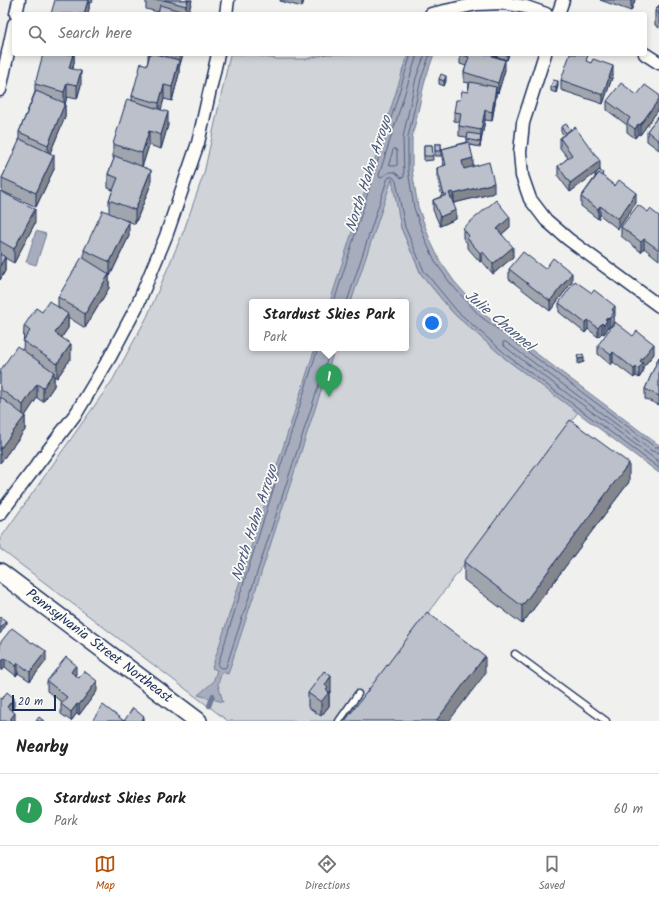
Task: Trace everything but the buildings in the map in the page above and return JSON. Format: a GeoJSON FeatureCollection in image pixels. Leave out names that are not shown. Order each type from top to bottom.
{"type":"FeatureCollection","features":[{"type":"Feature","properties":{"kind":"street"},"geometry":{"type":"LineString","coordinates":[[16,12],[19,0]]}},
{"type":"Feature","properties":{"kind":"street"},"geometry":{"type":"LineString","coordinates":[[226,12],[228,0]]}},
{"type":"Feature","properties":{"kind":"street"},"geometry":{"type":"LineString","coordinates":[[559,12],[563,0]]}},
{"type":"Feature","properties":{"kind":"street"},"geometry":{"type":"LineString","coordinates":[[441,12],[477,4],[504,3],[526,7],[540,12]]}},
{"type":"Feature","properties":{"kind":"street"},"geometry":{"type":"LineString","coordinates":[[0,90],[12,33]]}},
{"type":"Feature","properties":{"kind":"street"},"geometry":{"type":"LineString","coordinates":[[647,55],[659,63]]}},
{"type":"Feature","properties":{"kind":"street"},"geometry":{"type":"LineString","coordinates":[[0,514],[77,412],[110,357],[137,306],[166,236],[198,143],[218,56]]}},
{"type":"Feature","properties":{"kind":"street"},"geometry":{"type":"LineString","coordinates":[[544,56],[523,123],[520,152],[522,176],[530,199],[546,220],[568,239],[659,306]]}},
{"type":"Feature","properties":{"kind":"street","name":"Pennsylvania Street Northeast"},"geometry":{"type":"LineString","coordinates":[[0,572],[198,721]]}},
{"type":"Feature","properties":{"kind":"lane"},"geometry":{"type":"LineString","coordinates":[[514,654],[606,721]]}},
{"type":"Feature","properties":{"kind":"lane"},"geometry":{"type":"LineString","coordinates":[[338,721],[358,694]]}},
{"type":"Feature","properties":{"kind":"shaded area"},"geometry":{"type":"Polygon","coordinates":[[[230,56],[306,59],[318,56],[407,56],[402,71],[401,228],[421,274],[454,314],[507,360],[578,412],[418,626],[350,721],[228,721],[0,549],[0,539],[112,381],[147,317],[184,230],[204,173],[230,56]]]}},
{"type":"Feature","properties":{"kind":"water"},"geometry":{"type":"Polygon","coordinates":[[[407,56],[433,56],[425,80],[412,138],[412,170],[418,207],[430,240],[440,261],[454,281],[482,313],[659,445],[659,473],[507,360],[454,314],[421,274],[401,228],[392,179],[352,299],[331,299],[407,56]]]}},
{"type":"Feature","properties":{"kind":"water"},"geometry":{"type":"Polygon","coordinates":[[[36,231],[46,234],[36,265],[26,262],[36,231]]]}},
{"type":"Feature","properties":{"kind":"water"},"geometry":{"type":"Polygon","coordinates":[[[314,351],[334,351],[228,674],[222,672],[218,684],[223,702],[198,695],[213,682],[217,670],[212,668],[314,351]]]}},
{"type":"Feature","properties":{"kind":"pier"},"geometry":{"type":"Polygon","coordinates":[[[455,0],[451,12],[419,12],[422,1],[455,0]]]}},
{"type":"Feature","properties":{"kind":"waterway","name":"North Hahn Arroyo"},"geometry":{"type":"LineString","coordinates":[[209,706],[213,695]]}},
{"type":"Feature","properties":{"kind":"place","name":"Stardust Skies Park"},"geometry":{"type":"Point","coordinates":[329,397]}},
{"type":"Feature","properties":{"kind":"water label","name":"Julie Channel"},"geometry":{"type":"Point","coordinates":[499,321]}}]}
